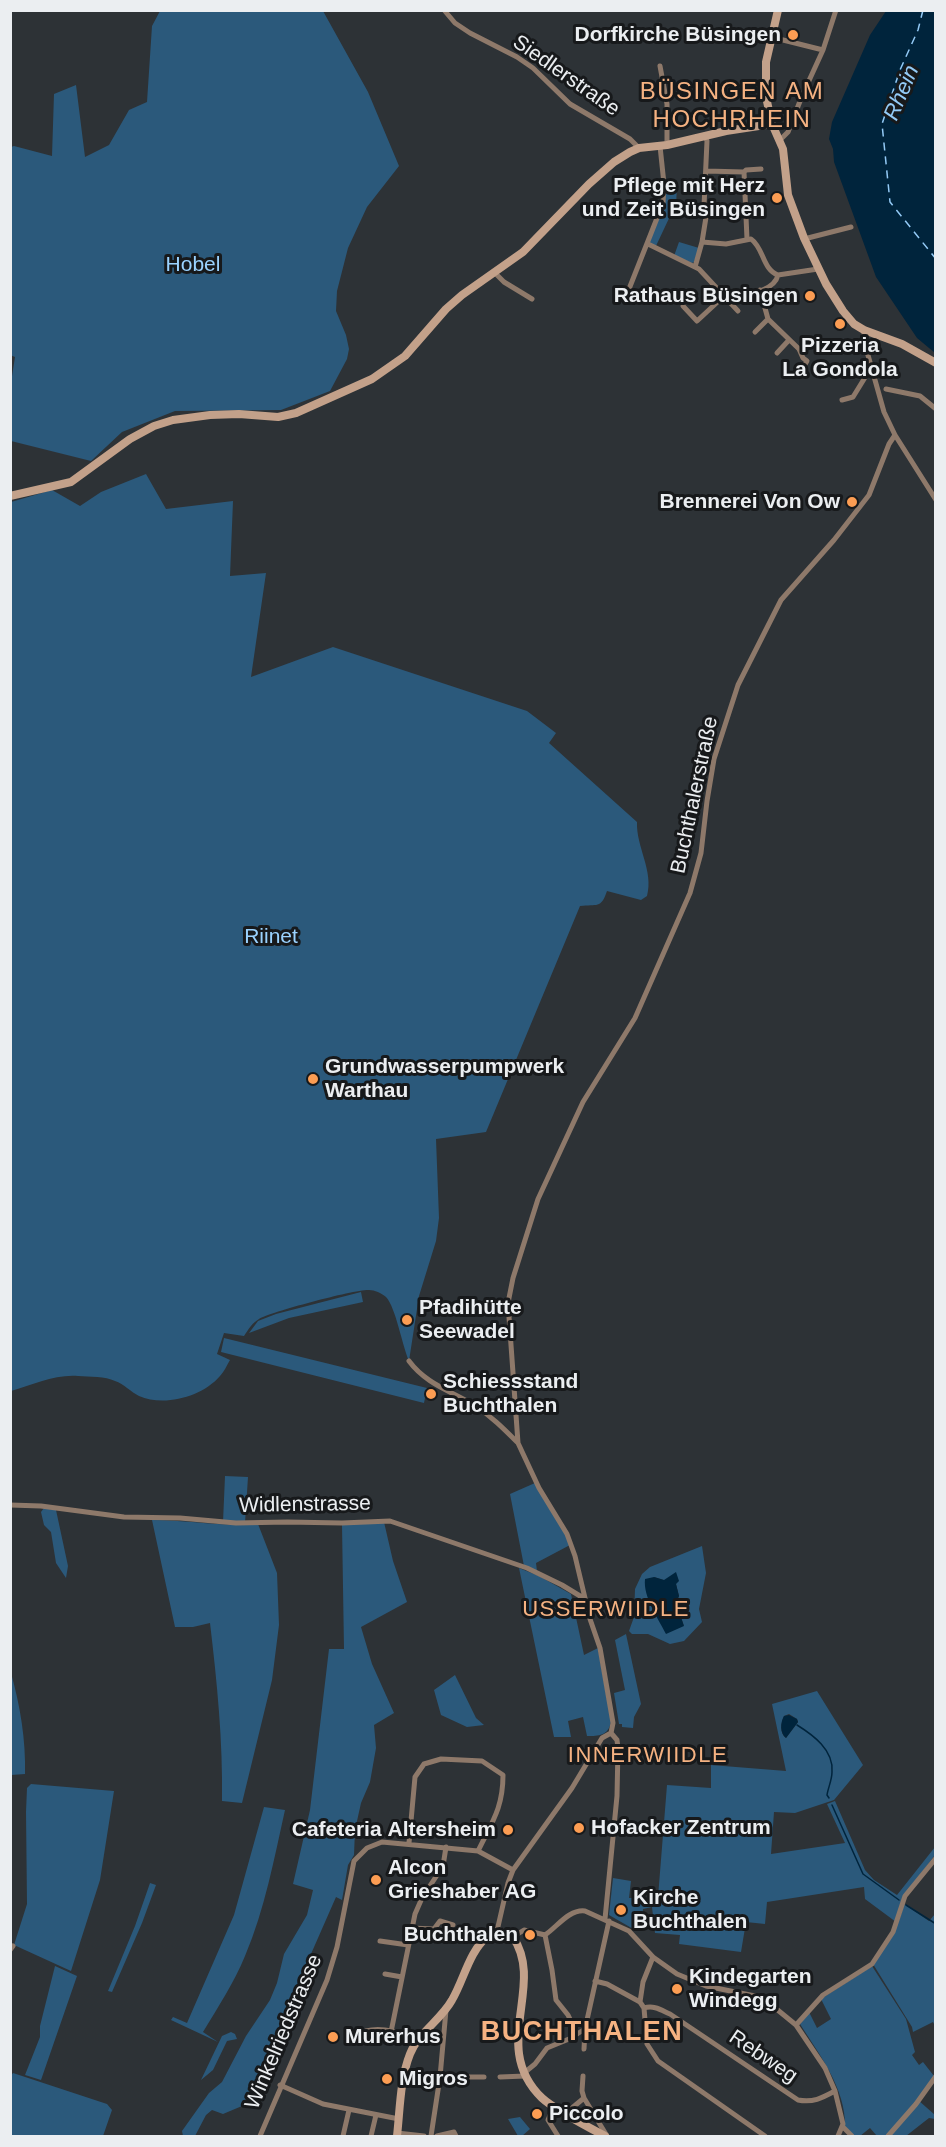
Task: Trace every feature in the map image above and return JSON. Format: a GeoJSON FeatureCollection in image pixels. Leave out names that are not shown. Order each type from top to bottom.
{"type":"FeatureCollection","features":[{"type":"Feature","properties":{"kind":"street","name":"Siedlerstraße"},"geometry":{"type":"LineString","coordinates":[[444,10],[455,23],[517,57],[533,68],[570,104],[630,140],[639,148]]}},
{"type":"Feature","properties":{"kind":"street"},"geometry":{"type":"LineString","coordinates":[[778,10],[771,37],[765,81],[767,105],[784,153],[788,195],[804,239],[818,269],[843,311],[854,324],[902,344],[936,363]]}},
{"type":"Feature","properties":{"kind":"street"},"geometry":{"type":"LineString","coordinates":[[780,140],[788,132],[823,50],[836,10]]}},
{"type":"Feature","properties":{"kind":"street"},"geometry":{"type":"LineString","coordinates":[[771,37],[823,50]]}},
{"type":"Feature","properties":{"kind":"street"},"geometry":{"type":"LineString","coordinates":[[629,289],[663,203],[663,145],[667,104],[660,66]]}},
{"type":"Feature","properties":{"kind":"street"},"geometry":{"type":"LineString","coordinates":[[10,496],[71,482],[130,439],[154,426],[180,419],[210,416],[239,414],[278,417],[296,413],[372,379],[386,372],[405,356],[446,309],[462,295],[523,252],[589,184],[614,162],[639,148],[772,124]]}},
{"type":"Feature","properties":{"kind":"street"},"geometry":{"type":"LineString","coordinates":[[694,267],[702,242],[707,211],[704,206],[705,135]]}},
{"type":"Feature","properties":{"kind":"street"},"geometry":{"type":"LineString","coordinates":[[706,171],[744,172],[761,169]]}},
{"type":"Feature","properties":{"kind":"street"},"geometry":{"type":"LineString","coordinates":[[744,172],[747,239]]}},
{"type":"Feature","properties":{"kind":"street"},"geometry":{"type":"LineString","coordinates":[[804,239],[851,227]]}},
{"type":"Feature","properties":{"kind":"street"},"geometry":{"type":"LineString","coordinates":[[702,242],[726,244],[747,239],[754,241],[770,271],[778,275],[818,269]]}},
{"type":"Feature","properties":{"kind":"street"},"geometry":{"type":"LineString","coordinates":[[648,244],[694,267],[709,278],[738,311]]}},
{"type":"Feature","properties":{"kind":"street"},"geometry":{"type":"LineString","coordinates":[[495,273],[504,282],[532,299]]}},
{"type":"Feature","properties":{"kind":"street"},"geometry":{"type":"LineString","coordinates":[[683,306],[698,321],[725,297],[770,286],[777,280],[778,275]]}},
{"type":"Feature","properties":{"kind":"street"},"geometry":{"type":"LineString","coordinates":[[760,290],[768,319],[799,349],[807,362],[801,371]]}},
{"type":"Feature","properties":{"kind":"street"},"geometry":{"type":"LineString","coordinates":[[755,332],[768,319]]}},
{"type":"Feature","properties":{"kind":"street"},"geometry":{"type":"LineString","coordinates":[[864,330],[864,341],[884,412],[895,435],[936,500]]}},
{"type":"Feature","properties":{"kind":"street"},"geometry":{"type":"LineString","coordinates":[[777,353],[789,340]]}},
{"type":"Feature","properties":{"kind":"street"},"geometry":{"type":"LineString","coordinates":[[842,400],[853,397],[869,371],[873,369]]}},
{"type":"Feature","properties":{"kind":"street"},"geometry":{"type":"LineString","coordinates":[[886,389],[920,396],[936,410]]}},
{"type":"Feature","properties":{"kind":"street","name":"Buchthalerstraße"},"geometry":{"type":"LineString","coordinates":[[518,1443],[508,1303],[513,1278],[538,1199],[583,1102],[634,1018],[681,916],[694,882],[701,853],[714,759],[738,685],[781,600],[834,540],[869,495],[889,444],[895,435]]}},
{"type":"Feature","properties":{"kind":"street"},"geometry":{"type":"LineString","coordinates":[[409,1361],[426,1379],[473,1404],[493,1418],[518,1443],[539,1488],[567,1534],[575,1556],[600,1648],[613,1723],[611,1733],[602,1738],[572,1788],[513,1870],[497,1931],[483,1941],[446,2010],[417,2042],[406,2064],[397,2135],[424,2136]]}},
{"type":"Feature","properties":{"kind":"street","name":"Widlenstrasse"},"geometry":{"type":"LineString","coordinates":[[10,1506],[41,1506],[124,1517],[180,1518],[236,1523],[390,1521],[527,1568],[585,1599]]}},
{"type":"Feature","properties":{"kind":"street"},"geometry":{"type":"LineString","coordinates":[[584,2049],[585,2029],[607,1920],[617,1796],[618,1748],[617,1740],[611,1733]]}},
{"type":"Feature","properties":{"kind":"street"},"geometry":{"type":"LineString","coordinates":[[409,1844],[415,1777],[424,1764],[441,1759],[482,1761],[503,1775],[503,1793],[499,1809],[478,1851]]}},
{"type":"Feature","properties":{"kind":"street","name":"Winkelriedstrasse"},"geometry":{"type":"LineString","coordinates":[[260,2136],[327,1980],[337,1947],[354,1860],[367,1848],[382,1842],[478,1851],[513,1870]]}},
{"type":"Feature","properties":{"kind":"street"},"geometry":{"type":"LineString","coordinates":[[390,2032],[411,1928],[418,1905],[443,1866],[447,1847]]}},
{"type":"Feature","properties":{"kind":"street"},"geometry":{"type":"LineString","coordinates":[[796,2025],[823,1995],[872,1964],[893,1932],[905,1896],[936,1858]]}},
{"type":"Feature","properties":{"kind":"street"},"geometry":{"type":"LineString","coordinates":[[545,1935],[577,1911],[585,1911],[632,1933],[653,1957],[677,1974],[706,1986],[755,1996],[774,2007],[796,2025],[825,2068],[840,2106],[843,2127],[852,2136]]}},
{"type":"Feature","properties":{"kind":"street"},"geometry":{"type":"LineString","coordinates":[[411,1928],[434,1929],[440,1921],[453,1925]]}},
{"type":"Feature","properties":{"kind":"street"},"geometry":{"type":"LineString","coordinates":[[513,1937],[524,1930],[545,1935]]}},
{"type":"Feature","properties":{"kind":"street"},"geometry":{"type":"LineString","coordinates":[[497,1931],[513,1937],[521,1955],[523,1973],[518,2044],[520,2063],[525,2074],[543,2100],[606,2136]]}},
{"type":"Feature","properties":{"kind":"street"},"geometry":{"type":"LineString","coordinates":[[545,1935],[556,2000],[568,2015],[577,2034]]}},
{"type":"Feature","properties":{"kind":"street"},"geometry":{"type":"LineString","coordinates":[[380,1941],[408,1945]]}},
{"type":"Feature","properties":{"kind":"street"},"geometry":{"type":"LineString","coordinates":[[640,2002],[643,1982],[653,1957]]}},
{"type":"Feature","properties":{"kind":"street"},"geometry":{"type":"LineString","coordinates":[[385,1974],[402,1977]]}},
{"type":"Feature","properties":{"kind":"street"},"geometry":{"type":"LineString","coordinates":[[595,1981],[607,1984],[640,2002],[644,2008],[647,2044],[658,2061],[765,2136]]}},
{"type":"Feature","properties":{"kind":"street","name":"Rebweg"},"geometry":{"type":"LineString","coordinates":[[644,2008],[657,2007],[670,2014],[798,2100],[808,2102],[819,2100],[835,2091]]}},
{"type":"Feature","properties":{"kind":"street"},"geometry":{"type":"LineString","coordinates":[[431,2136],[440,2077],[446,2010]]}},
{"type":"Feature","properties":{"kind":"street"},"geometry":{"type":"LineString","coordinates":[[363,2042],[366,2031],[374,2029],[410,2036],[417,2042]]}},
{"type":"Feature","properties":{"kind":"street"},"geometry":{"type":"LineString","coordinates":[[500,2077],[525,2074],[547,2048],[585,2029]]}},
{"type":"Feature","properties":{"kind":"street"},"geometry":{"type":"LineString","coordinates":[[583,2076],[584,2098],[606,2136]]}},
{"type":"Feature","properties":{"kind":"street"},"geometry":{"type":"LineString","coordinates":[[888,2136],[916,2104],[936,2076]]}},
{"type":"Feature","properties":{"kind":"street"},"geometry":{"type":"LineString","coordinates":[[440,2077],[484,2077]]}},
{"type":"Feature","properties":{"kind":"street"},"geometry":{"type":"LineString","coordinates":[[280,2085],[323,2104],[399,2119]]}},
{"type":"Feature","properties":{"kind":"street"},"geometry":{"type":"LineString","coordinates":[[566,2113],[584,2098]]}},
{"type":"Feature","properties":{"kind":"street"},"geometry":{"type":"LineString","coordinates":[[554,2106],[548,2120],[558,2136]]}},
{"type":"Feature","properties":{"kind":"street"},"geometry":{"type":"LineString","coordinates":[[343,2136],[349,2110]]}},
{"type":"Feature","properties":{"kind":"street"},"geometry":{"type":"LineString","coordinates":[[371,2136],[376,2115]]}},
{"type":"Feature","properties":{"kind":"street"},"geometry":{"type":"LineString","coordinates":[[838,2136],[843,2127]]}},
{"type":"Feature","properties":{"kind":"street"},"geometry":{"type":"LineString","coordinates":[[437,2136],[454,2132],[456,2136]]}},
{"type":"Feature","properties":{"kind":"green space","name":"Hobel"},"geometry":{"type":"Polygon","coordinates":[[[160,11],[323,11],[368,92],[399,166],[367,207],[348,248],[337,291],[336,311],[349,349],[347,359],[330,391],[281,410],[175,411],[122,432],[91,461],[11,441],[10,389],[15,357],[10,355],[12,332],[11,147],[52,156],[54,94],[76,85],[85,157],[109,145],[129,110],[147,102],[152,26],[160,11]]]}},
{"type":"Feature","properties":{"kind":"green space"},"geometry":{"type":"Polygon","coordinates":[[[663,180],[677,181],[676,210],[672,212],[655,248],[648,244],[660,212],[663,180]]]}},
{"type":"Feature","properties":{"kind":"green space"},"geometry":{"type":"Polygon","coordinates":[[[679,242],[699,248],[694,262],[674,256],[679,242]]]}},
{"type":"Feature","properties":{"kind":"green space","name":"Riinet"},"geometry":{"type":"Polygon","coordinates":[[[146,474],[166,509],[233,501],[230,576],[266,573],[251,677],[333,647],[527,711],[556,733],[549,743],[637,822],[649,887],[647,896],[641,900],[607,891],[600,903],[580,906],[486,1132],[436,1139],[439,1218],[436,1241],[419,1296],[409,1361],[390,1302],[382,1294],[369,1290],[295,1306],[266,1316],[254,1322],[244,1336],[224,1333],[217,1354],[230,1360],[224,1370],[203,1390],[182,1398],[149,1399],[139,1396],[111,1379],[78,1376],[53,1378],[11,1391],[11,502],[52,490],[80,506],[101,492],[146,474]]]}},
{"type":"Feature","properties":{"kind":"green space"},"geometry":{"type":"Polygon","coordinates":[[[361,1292],[363,1302],[289,1318],[249,1333],[258,1321],[276,1314],[361,1292]]]}},
{"type":"Feature","properties":{"kind":"green space"},"geometry":{"type":"Polygon","coordinates":[[[224,1338],[427,1388],[424,1403],[221,1352],[224,1338]]]}},
{"type":"Feature","properties":{"kind":"green space"},"geometry":{"type":"Polygon","coordinates":[[[225,1476],[248,1477],[245,1523],[223,1522],[225,1476]]]}},
{"type":"Feature","properties":{"kind":"green space"},"geometry":{"type":"Polygon","coordinates":[[[535,1483],[570,1545],[536,1563],[537,1571],[524,1566],[510,1494],[535,1483]]]}},
{"type":"Feature","properties":{"kind":"green space"},"geometry":{"type":"Polygon","coordinates":[[[44,1508],[56,1510],[68,1566],[66,1578],[56,1563],[51,1532],[44,1525],[41,1512],[44,1508]]]}},
{"type":"Feature","properties":{"kind":"green space"},"geometry":{"type":"Polygon","coordinates":[[[152,1520],[231,1525],[258,1524],[277,1573],[279,1625],[272,1680],[242,1803],[222,1801],[222,1756],[210,1623],[193,1627],[175,1627],[152,1520]]]}},
{"type":"Feature","properties":{"kind":"green space"},"geometry":{"type":"Polygon","coordinates":[[[384,1522],[393,1561],[407,1602],[361,1627],[372,1664],[394,1713],[374,1725],[376,1748],[370,1782],[361,1803],[355,1830],[354,1855],[348,1865],[342,1900],[336,1897],[242,2106],[223,2114],[212,2110],[206,2115],[195,2136],[183,2136],[182,2131],[209,2093],[222,2082],[246,2036],[270,2000],[284,1954],[307,1915],[313,1890],[293,1884],[310,1810],[329,1649],[344,1649],[342,1525],[384,1522]]]}},
{"type":"Feature","properties":{"kind":"green space"},"geometry":{"type":"Polygon","coordinates":[[[702,1546],[706,1573],[699,1609],[702,1622],[684,1641],[670,1644],[648,1634],[632,1634],[629,1631],[634,1617],[635,1589],[642,1574],[650,1567],[702,1546]],[[654,1577],[684,1626],[676,1603],[679,1596],[676,1584],[654,1577]]]}},
{"type":"Feature","properties":{"kind":"green space"},"geometry":{"type":"Polygon","coordinates":[[[519,1568],[571,1594],[584,1655],[598,1648],[611,1722],[605,1733],[587,1736],[583,1717],[568,1721],[571,1737],[554,1737],[519,1568]]]}},
{"type":"Feature","properties":{"kind":"green space"},"geometry":{"type":"Polygon","coordinates":[[[626,1634],[641,1704],[634,1717],[633,1728],[622,1727],[622,1724],[619,1724],[614,1693],[625,1690],[615,1640],[626,1634]]]}},
{"type":"Feature","properties":{"kind":"green space"},"geometry":{"type":"Polygon","coordinates":[[[11,1673],[22,1723],[25,1774],[11,1775],[11,1673]]]}},
{"type":"Feature","properties":{"kind":"green space"},"geometry":{"type":"Polygon","coordinates":[[[455,1675],[476,1718],[484,1725],[467,1727],[441,1715],[434,1690],[455,1675]]]}},
{"type":"Feature","properties":{"kind":"green space"},"geometry":{"type":"Polygon","coordinates":[[[817,1691],[863,1765],[834,1800],[795,1813],[774,1812],[771,1854],[845,1843],[827,1804],[835,1801],[865,1870],[874,1880],[897,1895],[935,1847],[935,1855],[902,1899],[896,1922],[865,1899],[864,1887],[767,1902],[765,1924],[746,1922],[741,1952],[679,1944],[680,1935],[655,1933],[652,1907],[643,1909],[641,1930],[635,1930],[609,1915],[613,1878],[631,1881],[629,1898],[649,1898],[651,1905],[650,1898],[658,1897],[667,1785],[711,1788],[711,1765],[786,1771],[772,1704],[817,1691]],[[789,1714],[784,1716],[781,1725],[786,1738],[798,1722],[789,1714]]]}},
{"type":"Feature","properties":{"kind":"green space"},"geometry":{"type":"Polygon","coordinates":[[[31,1784],[114,1791],[100,1880],[71,1971],[14,1945],[27,1904],[26,1812],[27,1788],[31,1784]]]}},
{"type":"Feature","properties":{"kind":"green space"},"geometry":{"type":"Polygon","coordinates":[[[264,1807],[285,1810],[268,1884],[252,1938],[236,1976],[203,2032],[218,2042],[171,2020],[173,2017],[187,2023],[234,1915],[264,1807]]]}},
{"type":"Feature","properties":{"kind":"green space"},"geometry":{"type":"Polygon","coordinates":[[[150,1883],[156,1885],[142,1923],[112,1992],[108,1991],[135,1926],[150,1883]]]}},
{"type":"Feature","properties":{"kind":"green space"},"geometry":{"type":"Polygon","coordinates":[[[904,1904],[929,1921],[935,1914],[935,2026],[933,2022],[913,2032],[873,1964],[892,1936],[904,1904]]]}},
{"type":"Feature","properties":{"kind":"green space"},"geometry":{"type":"Polygon","coordinates":[[[55,1966],[77,1976],[41,2080],[25,2075],[40,2037],[40,2026],[55,1966]]]}},
{"type":"Feature","properties":{"kind":"green space"},"geometry":{"type":"Polygon","coordinates":[[[872,1966],[906,2019],[915,2052],[912,2055],[919,2065],[923,2062],[934,2076],[918,2100],[935,2115],[935,2119],[929,2118],[906,2136],[877,2136],[870,2128],[860,2136],[854,2136],[845,2126],[841,2099],[830,2072],[800,2024],[809,2012],[817,2028],[831,2019],[821,1999],[872,1966]]]}},
{"type":"Feature","properties":{"kind":"green space"},"geometry":{"type":"Polygon","coordinates":[[[231,2032],[237,2039],[227,2041],[213,2070],[201,2080],[222,2036],[231,2032]]]}},
{"type":"Feature","properties":{"kind":"green space"},"geometry":{"type":"Polygon","coordinates":[[[13,2073],[107,2104],[112,2110],[103,2136],[11,2136],[10,2077],[13,2073]]]}},
{"type":"Feature","properties":{"kind":"green space"},"geometry":{"type":"Polygon","coordinates":[[[520,2117],[530,2129],[522,2136],[518,2136],[508,2119],[520,2117]]]}},
{"type":"Feature","properties":{"kind":"water","name":"Rhein"},"geometry":{"type":"Polygon","coordinates":[[[886,11],[935,11],[935,353],[917,338],[876,277],[834,162],[829,139],[832,122],[870,35],[886,11]]]}},
{"type":"Feature","properties":{"kind":"water"},"geometry":{"type":"Polygon","coordinates":[[[676,1572],[679,1581],[676,1584],[679,1596],[676,1603],[684,1626],[666,1634],[646,1593],[645,1579],[654,1577],[664,1580],[676,1572]]]}},
{"type":"Feature","properties":{"kind":"water"},"geometry":{"type":"Polygon","coordinates":[[[789,1715],[798,1722],[786,1738],[781,1725],[784,1716],[789,1715]]]}},
{"type":"Feature","properties":{"kind":"waterway"},"geometry":{"type":"LineString","coordinates":[[797,1725],[816,1738],[830,1757],[832,1772],[827,1795],[829,1798]]}},
{"type":"Feature","properties":{"kind":"waterway"},"geometry":{"type":"LineString","coordinates":[[832,1805],[863,1874],[899,1900]]}},
{"type":"Feature","properties":{"kind":"waterway"},"geometry":{"type":"LineString","coordinates":[[906,1905],[936,1924]]}},
{"type":"Feature","properties":{"kind":"ferry route"},"geometry":{"type":"LineString","coordinates":[[923,10],[918,30],[900,70],[882,124],[890,202],[936,259]]}},
{"type":"Feature","properties":{"kind":"place","name":"Dorfkirche Büsingen"},"geometry":{"type":"Point","coordinates":[793,35]}},
{"type":"Feature","properties":{"kind":"place","name":"Pflege mit Herz und Zeit Büsingen"},"geometry":{"type":"Point","coordinates":[777,198]}},
{"type":"Feature","properties":{"kind":"place","name":"Rathaus Büsingen"},"geometry":{"type":"Point","coordinates":[810,296]}},
{"type":"Feature","properties":{"kind":"place","name":"Pizzeria La Gondola"},"geometry":{"type":"Point","coordinates":[840,324]}},
{"type":"Feature","properties":{"kind":"place","name":"Brennerei Von Ow"},"geometry":{"type":"Point","coordinates":[852,502]}},
{"type":"Feature","properties":{"kind":"place","name":"Grundwasserpumpwerk Warthau"},"geometry":{"type":"Point","coordinates":[313,1079]}},
{"type":"Feature","properties":{"kind":"place","name":"Pfadihütte Seewadel"},"geometry":{"type":"Point","coordinates":[407,1320]}},
{"type":"Feature","properties":{"kind":"place","name":"Schiessstand Buchthalen"},"geometry":{"type":"Point","coordinates":[431,1394]}},
{"type":"Feature","properties":{"kind":"place","name":"Hofacker Zentrum"},"geometry":{"type":"Point","coordinates":[579,1828]}},
{"type":"Feature","properties":{"kind":"place","name":"Cafeteria Altersheim"},"geometry":{"type":"Point","coordinates":[508,1830]}},
{"type":"Feature","properties":{"kind":"place","name":"Alcon Grieshaber AG"},"geometry":{"type":"Point","coordinates":[376,1880]}},
{"type":"Feature","properties":{"kind":"place","name":"Kirche Buchthalen"},"geometry":{"type":"Point","coordinates":[621,1910]}},
{"type":"Feature","properties":{"kind":"place","name":"Buchthalen"},"geometry":{"type":"Point","coordinates":[530,1935]}},
{"type":"Feature","properties":{"kind":"place","name":"Kindegarten Windegg"},"geometry":{"type":"Point","coordinates":[677,1989]}},
{"type":"Feature","properties":{"kind":"place","name":"Murerhus"},"geometry":{"type":"Point","coordinates":[333,2037]}},
{"type":"Feature","properties":{"kind":"place","name":"Migros"},"geometry":{"type":"Point","coordinates":[387,2079]}},
{"type":"Feature","properties":{"kind":"place","name":"Piccolo"},"geometry":{"type":"Point","coordinates":[537,2114]}},
{"type":"Feature","properties":{"kind":"district","name":"BÜSINGEN AM HOCHRHEIN"},"geometry":{"type":"Point","coordinates":[732,106]}},
{"type":"Feature","properties":{"kind":"district","name":"USSERWIIDLE"},"geometry":{"type":"Point","coordinates":[606,1610]}},
{"type":"Feature","properties":{"kind":"district","name":"INNERWIIDLE"},"geometry":{"type":"Point","coordinates":[648,1756]}},
{"type":"Feature","properties":{"kind":"district","name":"BUCHTHALEN"},"geometry":{"type":"Point","coordinates":[582,2033]}}]}
